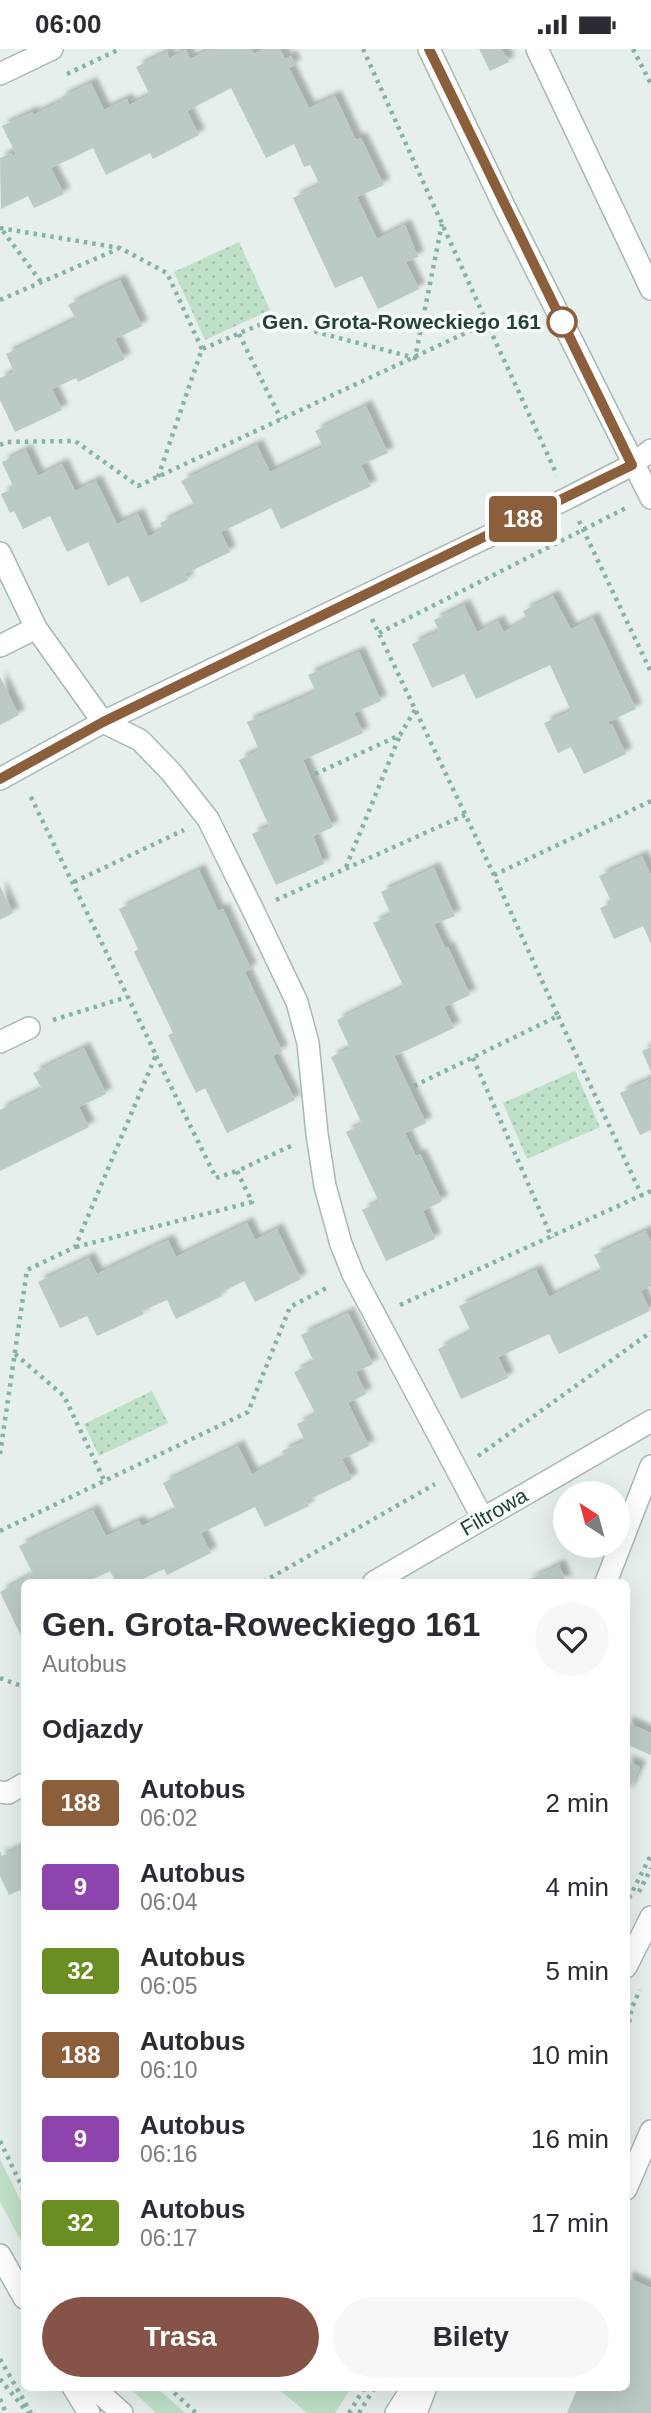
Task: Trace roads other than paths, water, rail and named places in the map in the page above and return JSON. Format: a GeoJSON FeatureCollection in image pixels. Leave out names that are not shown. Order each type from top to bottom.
{"type":"FeatureCollection","features":[{"type":"Feature","properties":{"kind":"street"},"geometry":{"type":"LineString","coordinates":[[0,74],[52,49]]}},
{"type":"Feature","properties":{"kind":"street"},"geometry":{"type":"LineString","coordinates":[[429,49],[650,497]]}},
{"type":"Feature","properties":{"kind":"street"},"geometry":{"type":"LineString","coordinates":[[537,49],[651,289]]}},
{"type":"Feature","properties":{"kind":"street"},"geometry":{"type":"LineString","coordinates":[[9,774],[103,722],[568,498],[632,465],[651,450]]}},
{"type":"Feature","properties":{"kind":"street"},"geometry":{"type":"LineString","coordinates":[[0,553],[36,628],[103,722],[140,740],[171,772],[208,819],[299,1012],[308,1044],[317,1134],[328,1198],[341,1244],[353,1274],[483,1519]]}},
{"type":"Feature","properties":{"kind":"street"},"geometry":{"type":"LineString","coordinates":[[0,646],[36,628]]}},
{"type":"Feature","properties":{"kind":"street"},"geometry":{"type":"LineString","coordinates":[[0,1042],[29,1028]]}},
{"type":"Feature","properties":{"kind":"street","name":"Filtrowa"},"geometry":{"type":"LineString","coordinates":[[379,1579],[651,1421]]}},
{"type":"Feature","properties":{"kind":"street"},"geometry":{"type":"LineString","coordinates":[[607,1579],[651,1466]]}},
{"type":"Feature","properties":{"kind":"street"},"geometry":{"type":"LineString","coordinates":[[630,1958],[651,1917]]}},
{"type":"Feature","properties":{"kind":"street"},"geometry":{"type":"LineString","coordinates":[[630,2180],[651,2131]]}},
{"type":"Feature","properties":{"kind":"street"},"geometry":{"type":"LineString","coordinates":[[0,2255],[21,2293]]}},
{"type":"Feature","properties":{"kind":"street"},"geometry":{"type":"LineString","coordinates":[[76,2391],[89,2413]]}},
{"type":"Feature","properties":{"kind":"street"},"geometry":{"type":"LineString","coordinates":[[97,2391],[122,2413]]}},
{"type":"Feature","properties":{"kind":"street"},"geometry":{"type":"LineString","coordinates":[[396,2413],[410,2391]]}},
{"type":"Feature","properties":{"kind":"street"},"geometry":{"type":"LineString","coordinates":[[416,2413],[424,2391]]}},
{"type":"Feature","properties":{"kind":"place","name":"Gen. Grota-Roweckiego 161"},"geometry":{"type":"Point","coordinates":[562,322]}}]}
